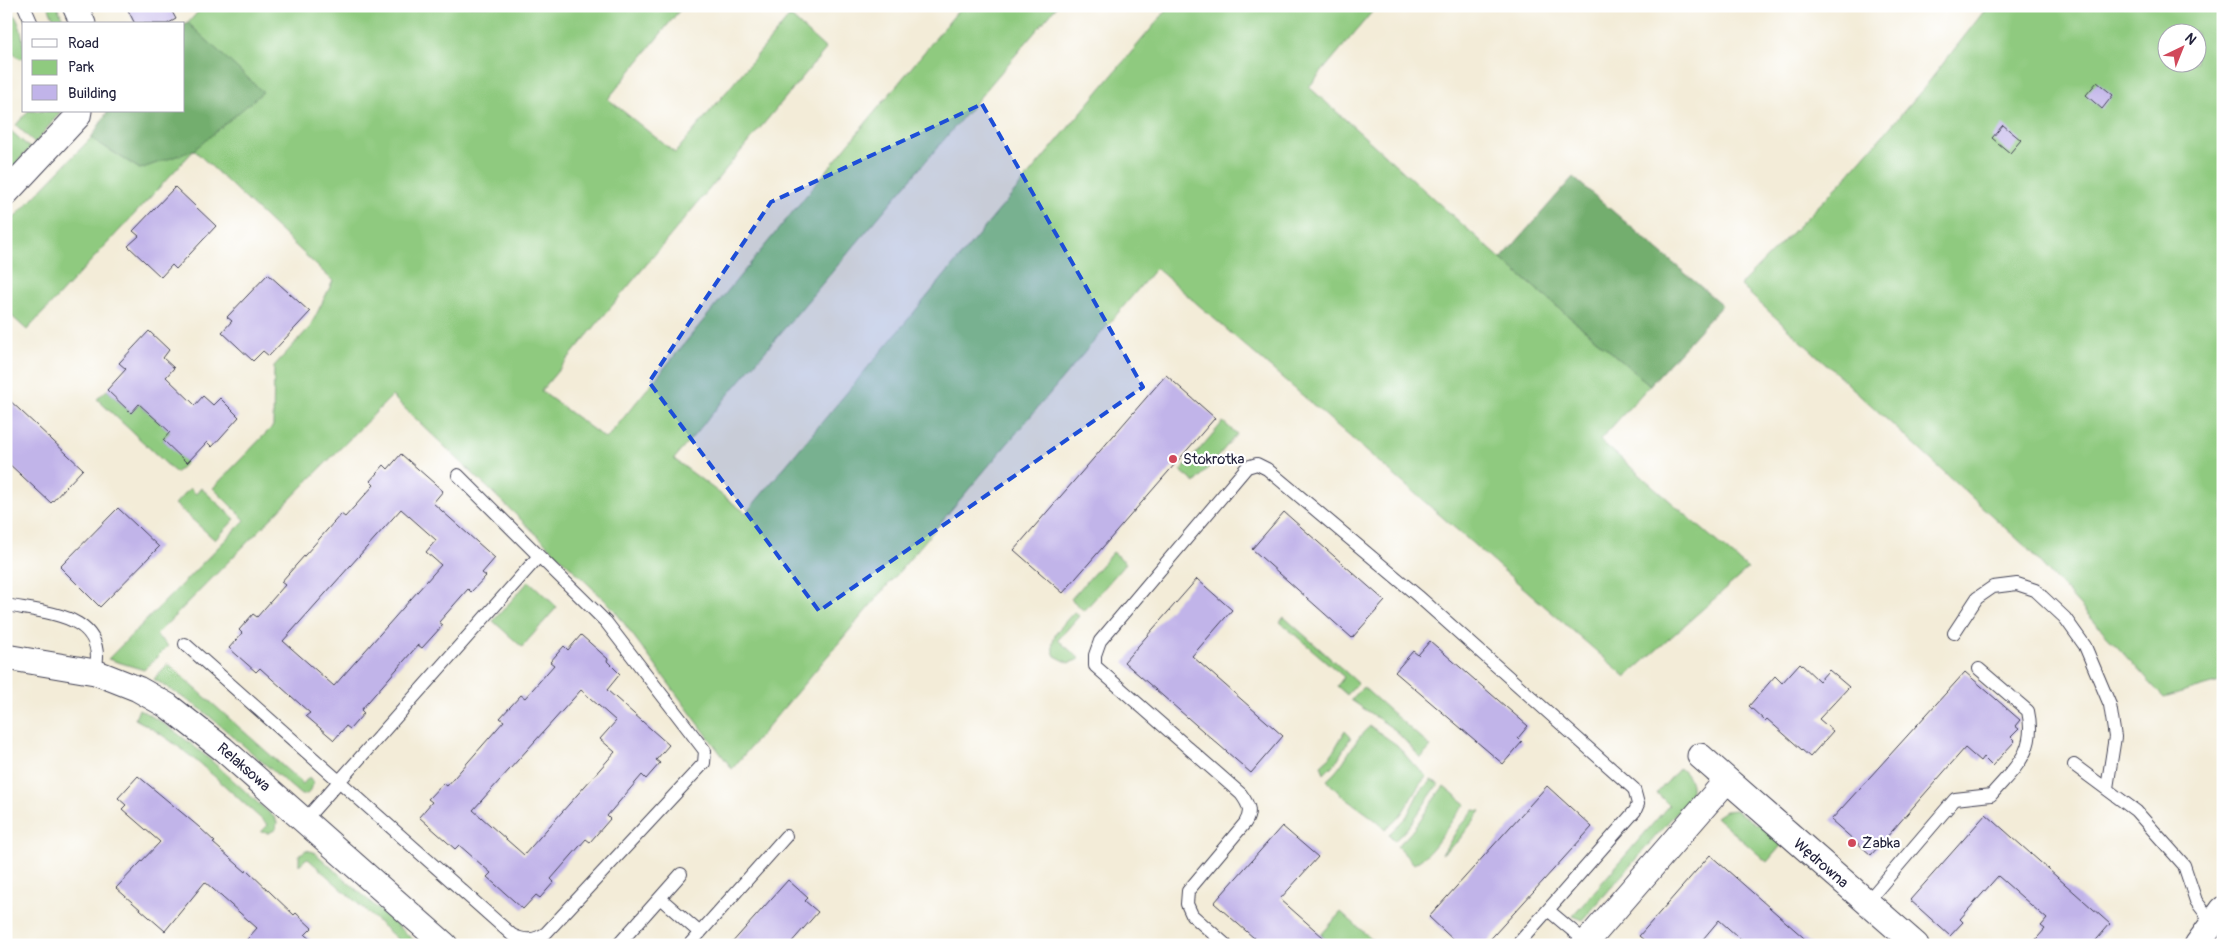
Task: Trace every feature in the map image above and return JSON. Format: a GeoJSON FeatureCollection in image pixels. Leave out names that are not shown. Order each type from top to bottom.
{"type":"FeatureCollection","features":[{"type":"Feature","properties":{"kind":"street"},"geometry":{"type":"LineString","coordinates":[[75,6],[82,22]]}},
{"type":"Feature","properties":{"kind":"street"},"geometry":{"type":"LineString","coordinates":[[6,194],[78,116],[79,112]]}},
{"type":"Feature","properties":{"kind":"street","name":"Relaksowa"},"geometry":{"type":"LineString","coordinates":[[6,657],[95,672],[138,690],[168,706],[191,722],[445,945]]}},
{"type":"Feature","properties":{"kind":"street","name":"Wędrowna"},"geometry":{"type":"LineString","coordinates":[[1700,756],[1916,945]]}},
{"type":"Feature","properties":{"kind":"street"},"geometry":{"type":"LineString","coordinates":[[1585,943],[1727,780]]}},
{"type":"Feature","properties":{"kind":"street"},"geometry":{"type":"LineString","coordinates":[[2197,945],[2217,916]]}},
{"type":"Feature","properties":{"kind":"lane"},"geometry":{"type":"LineString","coordinates":[[24,6],[31,22]]}},
{"type":"Feature","properties":{"kind":"lane"},"geometry":{"type":"LineString","coordinates":[[1226,945],[1192,915],[1187,904],[1188,892],[1245,824],[1250,816],[1249,804],[1241,794],[1095,666],[1095,655],[1100,641],[1247,467],[1258,464],[1267,469],[1418,596],[1634,788],[1638,804],[1635,811],[1517,945]]}},
{"type":"Feature","properties":{"kind":"lane"},"geometry":{"type":"LineString","coordinates":[[185,644],[512,935],[520,939],[538,938],[546,933],[704,763],[705,751],[606,622],[458,475]]}},
{"type":"Feature","properties":{"kind":"lane"},"geometry":{"type":"LineString","coordinates":[[304,820],[340,782],[539,556]]}},
{"type":"Feature","properties":{"kind":"lane"},"geometry":{"type":"LineString","coordinates":[[1954,634],[1976,598],[1993,587],[2017,584],[2035,590],[2065,618],[2085,646],[2110,705],[2115,738],[2107,788]]}},
{"type":"Feature","properties":{"kind":"lane"},"geometry":{"type":"LineString","coordinates":[[6,605],[49,613],[84,626],[96,644],[98,660],[95,672]]}},
{"type":"Feature","properties":{"kind":"lane"},"geometry":{"type":"LineString","coordinates":[[1867,902],[1955,799],[1990,795],[2025,756],[2030,733],[2028,711],[1979,669]]}},
{"type":"Feature","properties":{"kind":"lane"},"geometry":{"type":"LineString","coordinates":[[2074,765],[2136,811],[2184,865],[2196,901],[2217,916]]}},
{"type":"Feature","properties":{"kind":"lane"},"geometry":{"type":"LineString","coordinates":[[689,945],[786,836]]}},
{"type":"Feature","properties":{"kind":"lane"},"geometry":{"type":"LineString","coordinates":[[618,945],[681,874]]}},
{"type":"Feature","properties":{"kind":"lane"},"geometry":{"type":"LineString","coordinates":[[660,898],[700,933]]}},
{"type":"Feature","properties":{"kind":"lane"},"geometry":{"type":"LineString","coordinates":[[1548,910],[1585,943]]}},
{"type":"Feature","properties":{"kind":"highlighted area"},"geometry":{"type":"Polygon","coordinates":[[[982,104],[1143,387],[819,611],[649,382],[771,202],[982,104]]]}},
{"type":"Feature","properties":{"kind":"green space"},"geometry":{"type":"Polygon","coordinates":[[[7,6],[19,23],[22,37],[22,58],[20,59],[6,46],[7,6]]]}},
{"type":"Feature","properties":{"kind":"green space"},"geometry":{"type":"Polygon","coordinates":[[[48,6],[57,6],[64,22],[55,22],[48,6]]]}},
{"type":"Feature","properties":{"kind":"green space"},"geometry":{"type":"Polygon","coordinates":[[[203,6],[683,6],[608,99],[675,153],[790,16],[826,49],[541,391],[606,439],[962,6],[1057,6],[674,459],[746,513],[1170,6],[1377,6],[1309,87],[1501,259],[1650,385],[1600,440],[1748,569],[1626,677],[1156,268],[732,769],[612,607],[392,396],[156,635],[168,646],[144,670],[108,659],[245,520],[213,488],[273,426],[274,366],[310,327],[333,281],[194,150],[27,330],[6,311],[6,226],[91,138],[140,169],[262,93],[188,23],[203,6]]]}},
{"type":"Feature","properties":{"kind":"green space"},"geometry":{"type":"Polygon","coordinates":[[[1988,6],[2223,6],[2223,681],[2164,698],[2026,547],[1740,285],[1843,181],[1924,88],[1988,6]]]}},
{"type":"Feature","properties":{"kind":"green space"},"geometry":{"type":"Polygon","coordinates":[[[188,23],[263,92],[194,150],[140,169],[91,138],[107,112],[185,112],[185,24],[188,23]]]}},
{"type":"Feature","properties":{"kind":"green space"},"geometry":{"type":"Polygon","coordinates":[[[27,112],[60,112],[35,143],[16,125],[27,112]]]}},
{"type":"Feature","properties":{"kind":"green space"},"geometry":{"type":"Polygon","coordinates":[[[11,131],[30,148],[8,172],[6,136],[11,131]]]}},
{"type":"Feature","properties":{"kind":"green space"},"geometry":{"type":"Polygon","coordinates":[[[1573,177],[1722,305],[1650,385],[1501,259],[1573,177]]]}},
{"type":"Feature","properties":{"kind":"green space"},"geometry":{"type":"Polygon","coordinates":[[[107,390],[131,413],[139,404],[170,432],[163,440],[187,462],[176,473],[97,399],[107,390]]]}},
{"type":"Feature","properties":{"kind":"green space"},"geometry":{"type":"Polygon","coordinates":[[[1223,422],[1237,434],[1195,483],[1181,471],[1223,422]]]}},
{"type":"Feature","properties":{"kind":"green space"},"geometry":{"type":"Polygon","coordinates":[[[190,488],[196,494],[201,488],[235,519],[215,540],[175,504],[190,488]]]}},
{"type":"Feature","properties":{"kind":"green space"},"geometry":{"type":"Polygon","coordinates":[[[1113,552],[1126,563],[1084,611],[1071,599],[1113,552]]]}},
{"type":"Feature","properties":{"kind":"green space"},"geometry":{"type":"Polygon","coordinates":[[[529,581],[557,607],[522,647],[493,621],[529,581]]]}},
{"type":"Feature","properties":{"kind":"green space"},"geometry":{"type":"Polygon","coordinates":[[[1074,612],[1079,616],[1058,640],[1080,659],[1069,663],[1055,656],[1053,643],[1057,632],[1074,612]]]}},
{"type":"Feature","properties":{"kind":"green space"},"geometry":{"type":"Polygon","coordinates":[[[1284,617],[1358,683],[1347,695],[1337,686],[1344,677],[1280,622],[1284,617]]]}},
{"type":"Feature","properties":{"kind":"green space"},"geometry":{"type":"Polygon","coordinates":[[[168,664],[303,784],[309,777],[313,783],[309,792],[306,795],[301,795],[201,709],[154,679],[168,664]]]}},
{"type":"Feature","properties":{"kind":"green space"},"geometry":{"type":"Polygon","coordinates":[[[1363,687],[1431,747],[1421,758],[1395,730],[1351,700],[1363,687]]]}},
{"type":"Feature","properties":{"kind":"green space"},"geometry":{"type":"Polygon","coordinates":[[[139,709],[176,732],[210,759],[274,817],[277,822],[276,829],[269,833],[261,832],[268,825],[188,754],[153,729],[135,719],[139,709]]]}},
{"type":"Feature","properties":{"kind":"green space"},"geometry":{"type":"Polygon","coordinates":[[[1370,726],[1397,745],[1413,764],[1427,776],[1398,818],[1385,829],[1371,816],[1340,794],[1327,780],[1334,774],[1363,732],[1370,726]]]}},
{"type":"Feature","properties":{"kind":"green space"},"geometry":{"type":"Polygon","coordinates":[[[1345,731],[1351,737],[1336,762],[1324,774],[1321,765],[1330,757],[1345,731]]]}},
{"type":"Feature","properties":{"kind":"green space"},"geometry":{"type":"Polygon","coordinates":[[[1680,768],[1691,785],[1689,798],[1583,920],[1573,916],[1669,805],[1657,793],[1680,768]]]}},
{"type":"Feature","properties":{"kind":"green space"},"geometry":{"type":"Polygon","coordinates":[[[1431,780],[1439,784],[1413,821],[1394,841],[1389,834],[1407,816],[1418,794],[1431,780]]]}},
{"type":"Feature","properties":{"kind":"green space"},"geometry":{"type":"Polygon","coordinates":[[[1444,786],[1466,804],[1436,844],[1414,864],[1397,846],[1417,825],[1444,786]]]}},
{"type":"Feature","properties":{"kind":"green space"},"geometry":{"type":"Polygon","coordinates":[[[1474,810],[1481,811],[1458,841],[1442,854],[1459,827],[1474,810]]]}},
{"type":"Feature","properties":{"kind":"green space"},"geometry":{"type":"Polygon","coordinates":[[[1735,810],[1758,825],[1762,821],[1785,841],[1767,862],[1716,817],[1725,811],[1735,810]]]}},
{"type":"Feature","properties":{"kind":"green space"},"geometry":{"type":"Polygon","coordinates":[[[306,850],[314,852],[419,945],[404,945],[307,858],[299,865],[299,855],[306,850]]]}},
{"type":"Feature","properties":{"kind":"green space"},"geometry":{"type":"Polygon","coordinates":[[[1341,912],[1378,945],[1332,945],[1321,935],[1341,912]]]}},
{"type":"Feature","properties":{"kind":"building"},"geometry":{"type":"Polygon","coordinates":[[[126,6],[169,6],[176,19],[171,22],[134,22],[126,6]]]}},
{"type":"Feature","properties":{"kind":"building"},"geometry":{"type":"Polygon","coordinates":[[[2097,82],[2113,95],[2102,109],[2086,95],[2097,82]]]}},
{"type":"Feature","properties":{"kind":"building"},"geometry":{"type":"Polygon","coordinates":[[[2003,125],[2021,140],[2010,153],[1992,138],[2003,125]]]}},
{"type":"Feature","properties":{"kind":"building"},"geometry":{"type":"Polygon","coordinates":[[[175,187],[216,226],[176,269],[172,265],[161,277],[128,246],[139,236],[133,231],[175,187]]]}},
{"type":"Feature","properties":{"kind":"building"},"geometry":{"type":"Polygon","coordinates":[[[268,274],[310,312],[269,356],[263,351],[253,361],[222,332],[232,321],[227,317],[268,274]]]}},
{"type":"Feature","properties":{"kind":"building"},"geometry":{"type":"Polygon","coordinates":[[[149,331],[169,350],[163,358],[174,368],[166,377],[195,405],[203,396],[213,405],[220,398],[239,417],[212,447],[207,442],[187,463],[163,440],[170,432],[139,404],[131,413],[107,390],[126,369],[119,363],[149,331]]]}},
{"type":"Feature","properties":{"kind":"building"},"geometry":{"type":"Polygon","coordinates":[[[1166,375],[1215,418],[1063,593],[1014,550],[1166,375]]]}},
{"type":"Feature","properties":{"kind":"building"},"geometry":{"type":"Polygon","coordinates":[[[6,397],[83,469],[51,503],[6,461],[6,397]]]}},
{"type":"Feature","properties":{"kind":"building"},"geometry":{"type":"Polygon","coordinates":[[[401,454],[443,491],[433,503],[495,558],[482,573],[486,576],[471,592],[468,589],[439,622],[443,625],[422,648],[418,645],[361,710],[364,713],[350,729],[346,726],[334,740],[306,716],[310,713],[260,668],[256,672],[229,648],[242,633],[239,630],[253,614],[257,617],[285,585],[281,582],[341,514],[345,517],[374,485],[370,481],[384,465],[388,469],[401,454]],[[401,509],[283,641],[334,686],[441,565],[426,552],[436,540],[401,509]]]}},
{"type":"Feature","properties":{"kind":"building"},"geometry":{"type":"Polygon","coordinates":[[[118,508],[159,547],[100,607],[60,567],[118,508]]]}},
{"type":"Feature","properties":{"kind":"building"},"geometry":{"type":"Polygon","coordinates":[[[1284,512],[1385,601],[1352,638],[1252,549],[1284,512]]]}},
{"type":"Feature","properties":{"kind":"building"},"geometry":{"type":"Polygon","coordinates":[[[1197,579],[1232,610],[1192,656],[1283,736],[1251,773],[1124,662],[1197,579]]]}},
{"type":"Feature","properties":{"kind":"building"},"geometry":{"type":"Polygon","coordinates":[[[581,635],[608,659],[607,661],[620,674],[607,690],[669,745],[656,760],[660,763],[646,779],[642,775],[607,816],[610,819],[590,842],[586,839],[551,879],[554,882],[540,898],[536,895],[523,909],[487,877],[491,873],[459,845],[455,849],[419,817],[432,802],[428,799],[443,783],[447,786],[504,721],[500,718],[521,695],[525,698],[554,665],[550,662],[564,646],[568,650],[581,635]],[[581,690],[473,810],[524,855],[615,752],[600,739],[616,721],[581,690]]]}},
{"type":"Feature","properties":{"kind":"building"},"geometry":{"type":"Polygon","coordinates":[[[1430,641],[1528,726],[1518,738],[1522,742],[1503,764],[1395,672],[1413,651],[1418,655],[1430,641]]]}},
{"type":"Feature","properties":{"kind":"building"},"geometry":{"type":"Polygon","coordinates":[[[1800,663],[1819,681],[1829,670],[1849,687],[1819,719],[1833,731],[1810,757],[1767,719],[1765,721],[1749,706],[1775,676],[1782,683],[1800,663]]]}},
{"type":"Feature","properties":{"kind":"building"},"geometry":{"type":"Polygon","coordinates":[[[1965,672],[2020,720],[2015,726],[2019,729],[2011,737],[2015,741],[1992,766],[1983,757],[1980,761],[1965,748],[1871,855],[1831,820],[1965,672]]]}},
{"type":"Feature","properties":{"kind":"building"},"geometry":{"type":"Polygon","coordinates":[[[138,776],[199,827],[215,842],[213,843],[246,872],[247,870],[294,915],[296,913],[312,928],[305,935],[317,945],[242,945],[257,928],[205,882],[165,931],[116,888],[160,842],[122,809],[126,805],[118,798],[138,776]]]}},
{"type":"Feature","properties":{"kind":"building"},"geometry":{"type":"Polygon","coordinates":[[[1547,786],[1592,827],[1485,945],[1459,945],[1429,917],[1547,786]]]}},
{"type":"Feature","properties":{"kind":"building"},"geometry":{"type":"Polygon","coordinates":[[[1986,814],[2110,924],[2092,945],[2031,945],[2045,929],[2041,926],[2047,919],[1998,876],[1960,919],[1963,922],[1950,936],[1910,900],[1986,814]]]}},
{"type":"Feature","properties":{"kind":"building"},"geometry":{"type":"Polygon","coordinates":[[[1282,826],[1318,857],[1280,899],[1332,945],[1262,945],[1214,903],[1282,826]]]}},
{"type":"Feature","properties":{"kind":"building"},"geometry":{"type":"Polygon","coordinates":[[[1710,855],[1812,945],[1747,945],[1719,920],[1698,945],[1650,945],[1639,936],[1710,855]]]}},
{"type":"Feature","properties":{"kind":"building"},"geometry":{"type":"Polygon","coordinates":[[[788,880],[808,898],[805,901],[818,912],[789,945],[730,945],[788,880]]]}},
{"type":"Feature","properties":{"kind":"place","name":"Stokrotka"},"geometry":{"type":"Point","coordinates":[1173,459]}},
{"type":"Feature","properties":{"kind":"place","name":"Żabka"},"geometry":{"type":"Point","coordinates":[1852,843]}}]}
